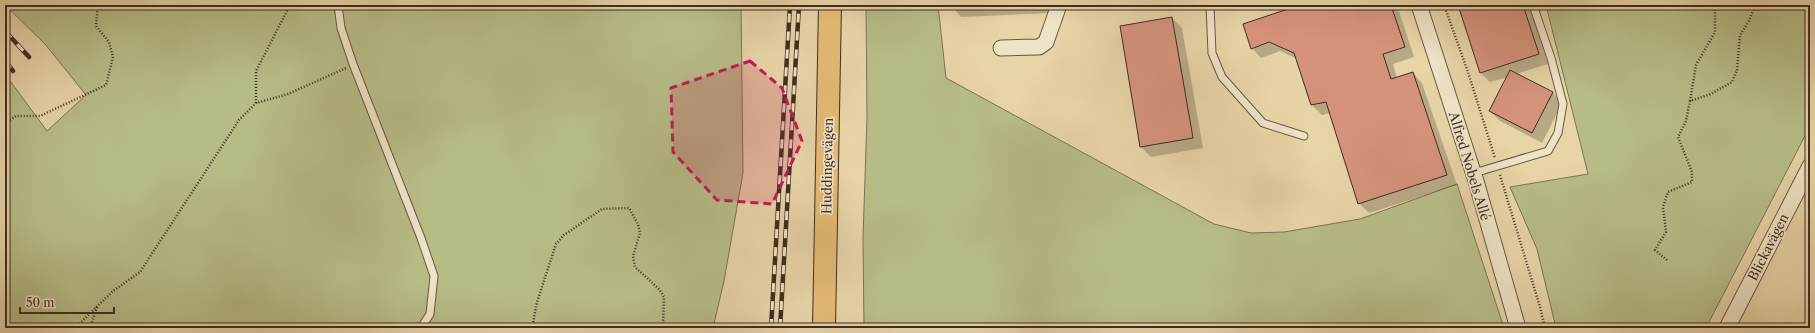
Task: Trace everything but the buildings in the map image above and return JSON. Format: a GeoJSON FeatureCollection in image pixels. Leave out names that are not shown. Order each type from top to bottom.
{"type":"FeatureCollection","features":[{"type":"Feature","properties":{"kind":"main road","name":"Huddingevägen"},"geometry":{"type":"LineString","coordinates":[[824,328],[830,5]]}},
{"type":"Feature","properties":{"kind":"street"},"geometry":{"type":"LineString","coordinates":[[1001,48],[1039,47],[1046,42],[1059,5]]}},
{"type":"Feature","properties":{"kind":"street","name":"Alfred Nobels Allé"},"geometry":{"type":"LineString","coordinates":[[1419,5],[1474,173],[1518,328]]}},
{"type":"Feature","properties":{"kind":"street","name":"Blickavägen"},"geometry":{"type":"LineString","coordinates":[[1733,325],[1810,166]]}},
{"type":"Feature","properties":{"kind":"lane"},"geometry":{"type":"LineString","coordinates":[[338,5],[341,28],[434,276],[430,314],[421,328]]}},
{"type":"Feature","properties":{"kind":"lane"},"geometry":{"type":"LineString","coordinates":[[1210,5],[1212,53],[1222,78],[1263,123],[1304,136]]}},
{"type":"Feature","properties":{"kind":"lane"},"geometry":{"type":"LineString","coordinates":[[1474,173],[1548,151],[1558,133],[1563,104],[1551,58],[1533,5]]}},
{"type":"Feature","properties":{"kind":"path"},"geometry":{"type":"LineString","coordinates":[[5,131],[10,120],[16,116],[40,116],[106,85],[113,57],[110,42],[96,26],[98,5]]}},
{"type":"Feature","properties":{"kind":"path"},"geometry":{"type":"LineString","coordinates":[[256,103],[256,71],[290,5]]}},
{"type":"Feature","properties":{"kind":"path"},"geometry":{"type":"LineString","coordinates":[[1667,260],[1655,250],[1666,232],[1663,207],[1668,192],[1692,182],[1692,172],[1678,137],[1686,121],[1696,65],[1715,32],[1716,5]]}},
{"type":"Feature","properties":{"kind":"path"},"geometry":{"type":"LineString","coordinates":[[1690,101],[1711,94],[1732,82],[1737,70],[1740,35],[1749,21],[1754,6]]}},
{"type":"Feature","properties":{"kind":"path"},"geometry":{"type":"LineString","coordinates":[[75,328],[113,291],[140,272],[239,120],[256,103],[288,94],[354,64]]}},
{"type":"Feature","properties":{"kind":"path"},"geometry":{"type":"LineString","coordinates":[[532,328],[537,302],[556,244],[564,235],[602,209],[623,208],[629,208],[638,224],[640,233],[633,256],[635,267],[659,289],[664,297],[663,325],[665,328]]}},
{"type":"Feature","properties":{"kind":"path"},"geometry":{"type":"LineString","coordinates":[[90,328],[98,306]]}},
{"type":"Feature","properties":{"kind":"path"},"geometry":{"type":"LineString","coordinates":[[556,328],[560,325],[566,328]]}},
{"type":"Feature","properties":{"kind":"highlighted area"},"geometry":{"type":"Polygon","coordinates":[[[750,61],[782,88],[802,141],[772,204],[717,200],[673,152],[671,88],[750,61]]]}},
{"type":"Feature","properties":{"kind":"green space"},"geometry":{"type":"Polygon","coordinates":[[[5,5],[741,5],[743,173],[724,281],[713,328],[5,328],[5,74],[47,131],[86,95],[45,44],[5,5]]]}},
{"type":"Feature","properties":{"kind":"green space"},"geometry":{"type":"Polygon","coordinates":[[[866,5],[938,5],[946,78],[1214,224],[1251,233],[1284,232],[1360,219],[1457,184],[1504,328],[864,328],[863,238],[867,117],[866,5]]]}},
{"type":"Feature","properties":{"kind":"green space"},"geometry":{"type":"Polygon","coordinates":[[[1546,5],[1810,5],[1810,126],[1706,328],[1556,328],[1537,249],[1510,187],[1588,174],[1546,5]]]}},
{"type":"Feature","properties":{"kind":"railway"},"geometry":{"type":"LineString","coordinates":[[771,328],[790,5]]}},
{"type":"Feature","properties":{"kind":"railway"},"geometry":{"type":"LineString","coordinates":[[780,328],[799,5]]}},
{"type":"Feature","properties":{"kind":"railway"},"geometry":{"type":"LineString","coordinates":[[5,31],[29,57]]}},
{"type":"Feature","properties":{"kind":"railway"},"geometry":{"type":"LineString","coordinates":[[5,61],[13,71]]}}]}
